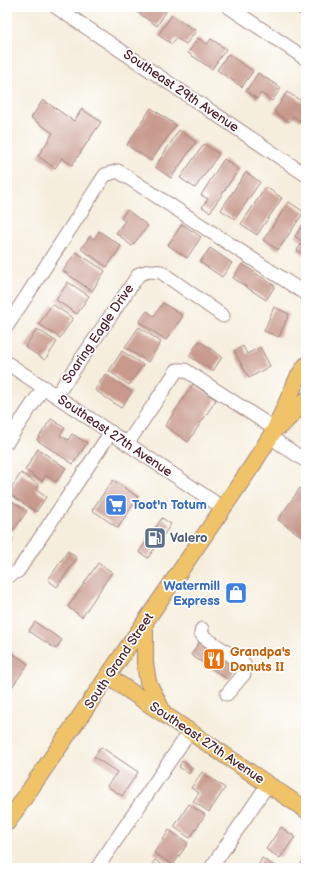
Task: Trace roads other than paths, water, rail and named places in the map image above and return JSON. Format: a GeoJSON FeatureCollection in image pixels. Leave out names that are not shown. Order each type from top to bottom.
{"type":"FeatureCollection","features":[{"type":"Feature","properties":{"kind":"main road","name":"South Grand Street"},"geometry":{"type":"LineString","coordinates":[[7,823],[109,677],[273,433],[298,377],[306,365]]}},
{"type":"Feature","properties":{"kind":"main road","name":"South Grand Street"},"geometry":{"type":"LineString","coordinates":[[273,433],[306,400]]}},
{"type":"Feature","properties":{"kind":"main road"},"geometry":{"type":"LineString","coordinates":[[145,623],[145,663],[148,682],[164,714]]}},
{"type":"Feature","properties":{"kind":"main road","name":"Southeast 27th Avenue"},"geometry":{"type":"LineString","coordinates":[[109,677],[306,810]]}},
{"type":"Feature","properties":{"kind":"street","name":"Southeast 29th Avenue"},"geometry":{"type":"LineString","coordinates":[[56,7],[306,175]]}},
{"type":"Feature","properties":{"kind":"street"},"geometry":{"type":"LineString","coordinates":[[229,7],[306,59]]}},
{"type":"Feature","properties":{"kind":"street"},"geometry":{"type":"LineString","coordinates":[[7,326],[105,175],[118,171],[306,294]]}},
{"type":"Feature","properties":{"kind":"street","name":"Soaring Eagle Drive"},"geometry":{"type":"LineString","coordinates":[[56,396],[139,274],[149,271],[161,272],[223,316]]}},
{"type":"Feature","properties":{"kind":"street","name":"Southeast 27th Avenue"},"geometry":{"type":"LineString","coordinates":[[7,363],[223,508]]}},
{"type":"Feature","properties":{"kind":"street"},"geometry":{"type":"LineString","coordinates":[[127,444],[177,370],[185,370],[273,433],[306,462]]}},
{"type":"Feature","properties":{"kind":"street","name":"Soaring Eagle Drive"},"geometry":{"type":"LineString","coordinates":[[7,442],[44,387]]}},
{"type":"Feature","properties":{"kind":"street"},"geometry":{"type":"LineString","coordinates":[[7,577],[18,571],[111,432]]}},
{"type":"Feature","properties":{"kind":"street"},"geometry":{"type":"LineString","coordinates":[[202,629],[201,633],[204,637],[249,664],[244,674],[227,694]]}},
{"type":"Feature","properties":{"kind":"street"},"geometry":{"type":"LineString","coordinates":[[97,868],[190,731]]}},
{"type":"Feature","properties":{"kind":"street"},"geometry":{"type":"LineString","coordinates":[[211,868],[268,784]]}},
{"type":"Feature","properties":{"kind":"place","name":"Toot'n Totum"},"geometry":{"type":"Point","coordinates":[116,505]}},
{"type":"Feature","properties":{"kind":"place","name":"Valero"},"geometry":{"type":"Point","coordinates":[155,538]}},
{"type":"Feature","properties":{"kind":"place","name":"Watermill Express"},"geometry":{"type":"Point","coordinates":[236,593]}},
{"type":"Feature","properties":{"kind":"place","name":"Grandpa's Donuts II"},"geometry":{"type":"Point","coordinates":[214,659]}}]}
